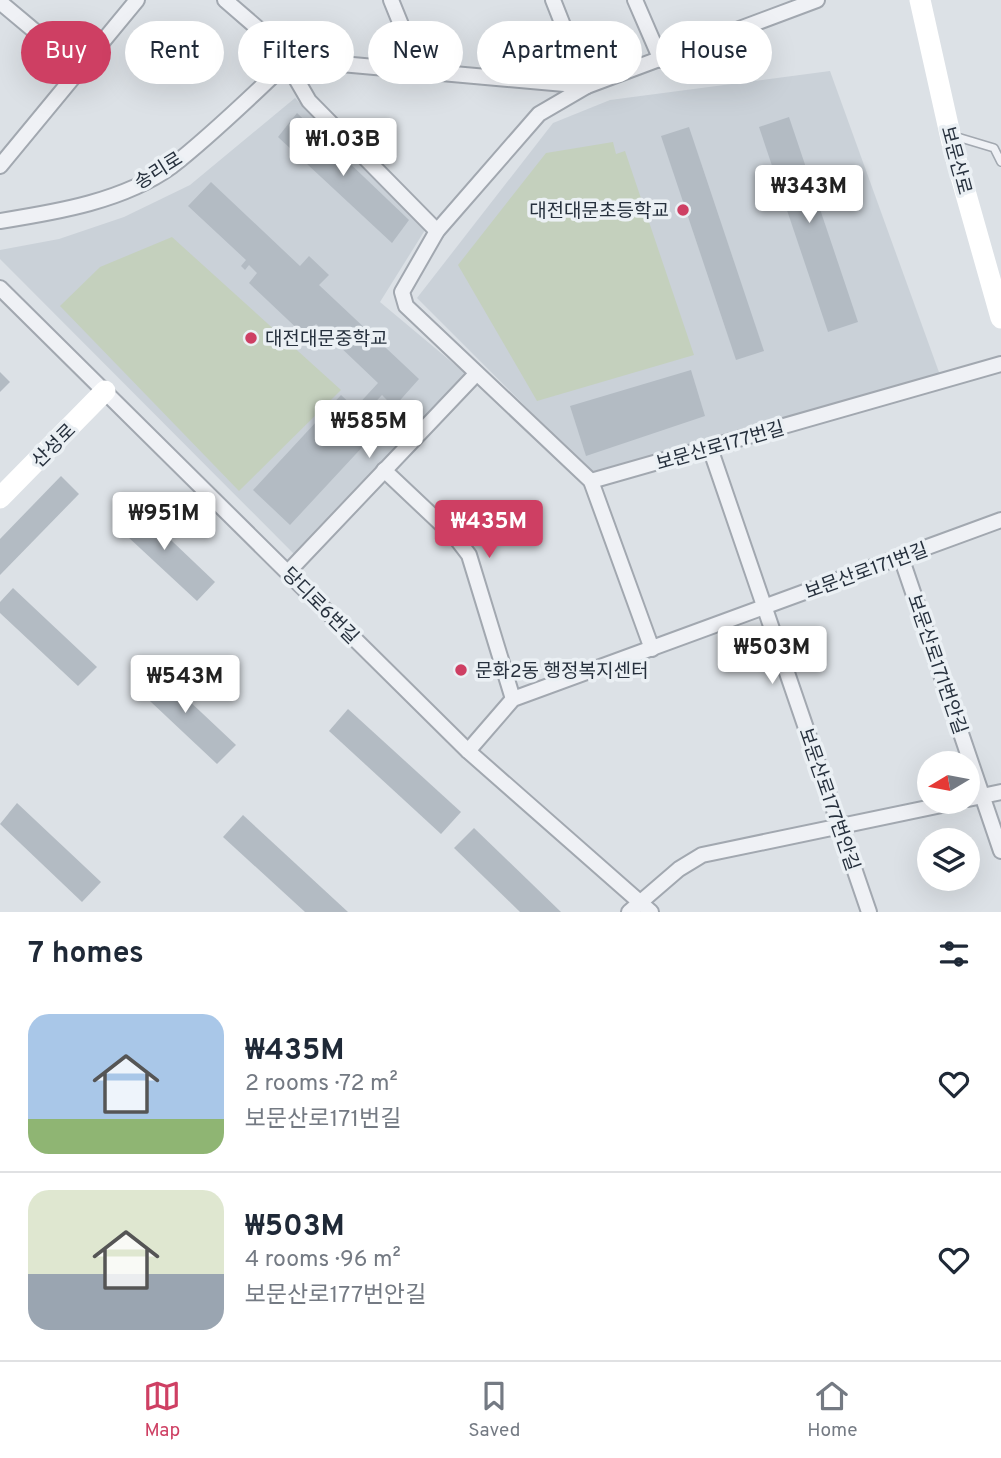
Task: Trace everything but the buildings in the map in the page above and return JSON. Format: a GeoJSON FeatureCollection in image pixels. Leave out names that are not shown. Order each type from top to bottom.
{"type":"FeatureCollection","features":[{"type":"Feature","properties":{"kind":"main road","name":"보문산로"},"geometry":{"type":"LineString","coordinates":[[919,0],[950,135],[1001,318]]}},
{"type":"Feature","properties":{"kind":"main road","name":"산성로"},"geometry":{"type":"LineString","coordinates":[[0,498],[105,391]]}},
{"type":"Feature","properties":{"kind":"street"},"geometry":{"type":"LineString","coordinates":[[111,31],[137,0]]}},
{"type":"Feature","properties":{"kind":"street"},"geometry":{"type":"LineString","coordinates":[[225,0],[249,21]]}},
{"type":"Feature","properties":{"kind":"street"},"geometry":{"type":"LineString","coordinates":[[391,0],[400,21]]}},
{"type":"Feature","properties":{"kind":"street"},"geometry":{"type":"LineString","coordinates":[[553,0],[587,86],[538,114],[437,230],[402,292],[406,306],[591,481],[652,649]]}},
{"type":"Feature","properties":{"kind":"street"},"geometry":{"type":"LineString","coordinates":[[635,0],[656,48]]}},
{"type":"Feature","properties":{"kind":"street","name":"송리로"},"geometry":{"type":"LineString","coordinates":[[762,21],[817,0]]}},
{"type":"Feature","properties":{"kind":"street"},"geometry":{"type":"LineString","coordinates":[[0,2],[23,21]]}},
{"type":"Feature","properties":{"kind":"street","name":"송리로"},"geometry":{"type":"LineString","coordinates":[[463,73],[587,86],[656,62]]}},
{"type":"Feature","properties":{"kind":"street"},"geometry":{"type":"LineString","coordinates":[[0,166],[68,84]]}},
{"type":"Feature","properties":{"kind":"street","name":"송리로"},"geometry":{"type":"LineString","coordinates":[[0,220],[90,203],[140,184],[171,167],[264,84]]}},
{"type":"Feature","properties":{"kind":"street"},"geometry":{"type":"LineString","coordinates":[[299,84],[309,101],[437,230]]}},
{"type":"Feature","properties":{"kind":"street","name":"당디로6번길"},"geometry":{"type":"LineString","coordinates":[[0,288],[468,751],[651,912]]}},
{"type":"Feature","properties":{"kind":"street","name":"보문산로177번길"},"geometry":{"type":"LineString","coordinates":[[591,481],[1001,364]]}},
{"type":"Feature","properties":{"kind":"street"},"geometry":{"type":"LineString","coordinates":[[288,572],[476,374]]}},
{"type":"Feature","properties":{"kind":"street","name":"보문산로177번안길"},"geometry":{"type":"LineString","coordinates":[[710,448],[869,912]]}},
{"type":"Feature","properties":{"kind":"street"},"geometry":{"type":"LineString","coordinates":[[384,470],[456,538],[469,555],[513,699]]}},
{"type":"Feature","properties":{"kind":"street","name":"보문산로171번길"},"geometry":{"type":"LineString","coordinates":[[468,751],[513,699],[1001,520]]}},
{"type":"Feature","properties":{"kind":"street","name":"보문산로171번안길"},"geometry":{"type":"LineString","coordinates":[[901,557],[961,751]]}},
{"type":"Feature","properties":{"kind":"street"},"geometry":{"type":"LineString","coordinates":[[980,797],[1001,792]]}},
{"type":"Feature","properties":{"kind":"street","name":"보문산로171번안길"},"geometry":{"type":"LineString","coordinates":[[980,808],[1001,851]]}},
{"type":"Feature","properties":{"kind":"street"},"geometry":{"type":"LineString","coordinates":[[629,912],[679,869],[702,855],[917,810]]}},
{"type":"Feature","properties":{"kind":"lane"},"geometry":{"type":"LineString","coordinates":[[950,135],[994,148],[1001,162]]}},
{"type":"Feature","properties":{"kind":"shaded area","name":"대전대문초등학교"},"geometry":{"type":"Polygon","coordinates":[[[830,71],[940,375],[591,472],[417,298],[553,123],[610,100],[731,84],[772,84],[772,79],[830,71]]]}},
{"type":"Feature","properties":{"kind":"shaded area","name":"대전대문중학교"},"geometry":{"type":"Polygon","coordinates":[[[295,98],[425,230],[380,302],[466,374],[295,555],[0,259],[0,250],[59,239],[124,217],[190,185],[295,98]]]}},
{"type":"Feature","properties":{"kind":"green space"},"geometry":{"type":"Polygon","coordinates":[[[613,142],[616,154],[625,151],[694,355],[537,401],[458,265],[546,153],[613,142]]]}},
{"type":"Feature","properties":{"kind":"green space"},"geometry":{"type":"Polygon","coordinates":[[[172,237],[341,390],[239,491],[60,306],[100,267],[172,237]]]}},
{"type":"Feature","properties":{"kind":"place","name":"대전대문초등학교"},"geometry":{"type":"Point","coordinates":[683,210]}},
{"type":"Feature","properties":{"kind":"place","name":"대전대문중학교"},"geometry":{"type":"Point","coordinates":[251,338]}},
{"type":"Feature","properties":{"kind":"place","name":"문화2동 행정복지센터"},"geometry":{"type":"Point","coordinates":[461,670]}}]}
